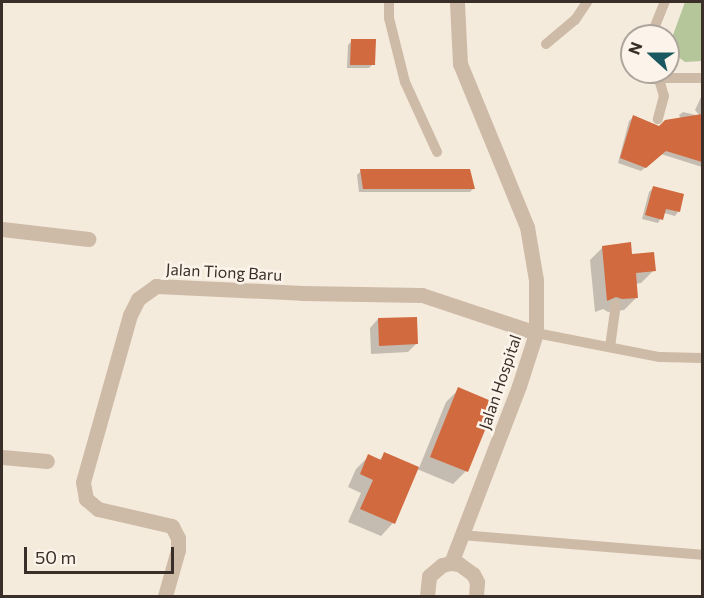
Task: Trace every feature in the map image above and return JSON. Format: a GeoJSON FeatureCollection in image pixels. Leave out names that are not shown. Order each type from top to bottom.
{"type":"FeatureCollection","features":[{"type":"Feature","properties":{"kind":"street","name":"Jalan Hospital"},"geometry":{"type":"LineString","coordinates":[[451,563],[516,396],[536,333],[536,280],[527,227],[460,64],[457,2]]}},
{"type":"Feature","properties":{"kind":"street"},"geometry":{"type":"LineString","coordinates":[[2,229],[88,239]]}},
{"type":"Feature","properties":{"kind":"street","name":"Jalan Tiong Baru"},"geometry":{"type":"LineString","coordinates":[[165,597],[178,550],[178,538],[172,526],[98,509],[86,499],[83,482],[130,315],[138,299],[156,286],[422,295],[536,333]]}},
{"type":"Feature","properties":{"kind":"street"},"geometry":{"type":"LineString","coordinates":[[2,457],[47,461]]}},
{"type":"Feature","properties":{"kind":"street"},"geometry":{"type":"LineString","coordinates":[[427,597],[426,584],[429,576],[442,565],[451,563],[459,564],[473,574],[477,582],[476,597]]}},
{"type":"Feature","properties":{"kind":"lane"},"geometry":{"type":"LineString","coordinates":[[389,2],[389,18],[405,82],[437,152]]}},
{"type":"Feature","properties":{"kind":"lane"},"geometry":{"type":"LineString","coordinates":[[546,44],[575,20],[587,2]]}},
{"type":"Feature","properties":{"kind":"lane"},"geometry":{"type":"LineString","coordinates":[[656,24],[665,2]]}},
{"type":"Feature","properties":{"kind":"lane"},"geometry":{"type":"LineString","coordinates":[[680,76],[702,78]]}},
{"type":"Feature","properties":{"kind":"lane"},"geometry":{"type":"LineString","coordinates":[[658,119],[664,96],[661,84]]}},
{"type":"Feature","properties":{"kind":"lane"},"geometry":{"type":"LineString","coordinates":[[610,346],[616,304]]}},
{"type":"Feature","properties":{"kind":"lane"},"geometry":{"type":"LineString","coordinates":[[536,333],[660,357],[702,358]]}},
{"type":"Feature","properties":{"kind":"lane"},"geometry":{"type":"LineString","coordinates":[[461,535],[702,555]]}},
{"type":"Feature","properties":{"kind":"green space"},"geometry":{"type":"Polygon","coordinates":[[[685,2],[702,2],[702,61],[685,62],[680,58],[680,24],[677,24],[685,2]]]}},
{"type":"Feature","properties":{"kind":"building"},"geometry":{"type":"Polygon","coordinates":[[[351,39],[376,39],[375,65],[350,65],[351,39]]]}},
{"type":"Feature","properties":{"kind":"building"},"geometry":{"type":"Polygon","coordinates":[[[702,114],[702,162],[666,151],[646,168],[620,158],[633,115],[659,126],[665,120],[702,114]]]}},
{"type":"Feature","properties":{"kind":"building"},"geometry":{"type":"Polygon","coordinates":[[[360,169],[470,169],[475,189],[363,189],[360,169]]]}},
{"type":"Feature","properties":{"kind":"building"},"geometry":{"type":"Polygon","coordinates":[[[653,186],[684,194],[680,212],[666,209],[663,220],[645,215],[653,186]]]}},
{"type":"Feature","properties":{"kind":"building"},"geometry":{"type":"Polygon","coordinates":[[[631,242],[632,254],[654,252],[656,271],[636,273],[638,298],[616,297],[607,301],[602,246],[631,242]]]}},
{"type":"Feature","properties":{"kind":"building"},"geometry":{"type":"Polygon","coordinates":[[[417,317],[418,344],[379,346],[378,318],[417,317]]]}},
{"type":"Feature","properties":{"kind":"building"},"geometry":{"type":"Polygon","coordinates":[[[458,387],[496,403],[468,472],[430,457],[458,387]]]}},
{"type":"Feature","properties":{"kind":"building"},"geometry":{"type":"Polygon","coordinates":[[[384,452],[419,467],[395,524],[360,509],[373,480],[360,474],[368,454],[381,460],[384,452]]]}}]}
